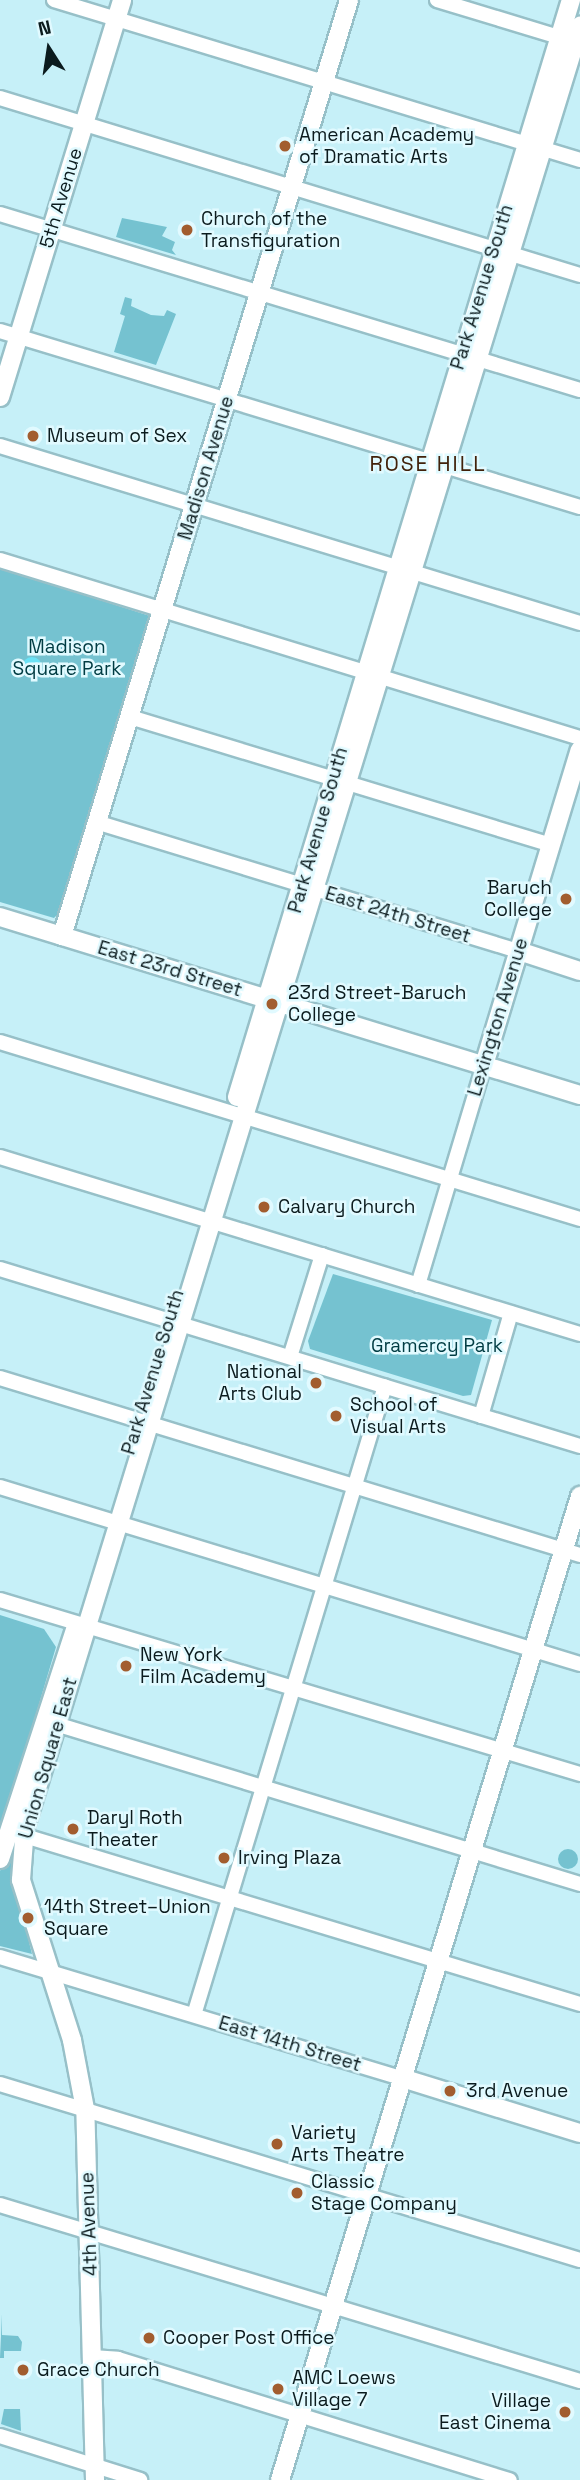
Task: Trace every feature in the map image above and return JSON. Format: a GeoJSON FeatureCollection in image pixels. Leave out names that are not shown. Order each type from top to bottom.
{"type":"FeatureCollection","features":[{"type":"Feature","properties":{"kind":"main road","name":"5th Avenue"},"geometry":{"type":"LineString","coordinates":[[0,397],[122,0]]}},
{"type":"Feature","properties":{"kind":"main road","name":"Madison Avenue"},"geometry":{"type":"LineString","coordinates":[[62,936],[349,0]]}},
{"type":"Feature","properties":{"kind":"main road","name":"Park Avenue South"},"geometry":{"type":"LineString","coordinates":[[82,1624],[275,1001],[534,146],[574,37],[571,0]]}},
{"type":"Feature","properties":{"kind":"main road","name":"Lexington Avenue"},"geometry":{"type":"LineString","coordinates":[[484,1065],[580,750]]}},
{"type":"Feature","properties":{"kind":"main road","name":"East 23rd Street"},"geometry":{"type":"LineString","coordinates":[[0,916],[580,1095]]}},
{"type":"Feature","properties":{"kind":"main road","name":"East 24th Street"},"geometry":{"type":"LineString","coordinates":[[519,951],[580,971]]}},
{"type":"Feature","properties":{"kind":"main road"},"geometry":{"type":"LineString","coordinates":[[279,2480],[533,1650],[572,1552],[580,1496]]}},
{"type":"Feature","properties":{"kind":"main road","name":"Union Square East"},"geometry":{"type":"LineString","coordinates":[[0,1859],[17,1833],[82,1624]]}},
{"type":"Feature","properties":{"kind":"main road","name":"Union Square East"},"geometry":{"type":"LineString","coordinates":[[17,1833],[21,1880],[50,1972]]}},
{"type":"Feature","properties":{"kind":"main road","name":"4th Avenue"},"geometry":{"type":"LineString","coordinates":[[50,1972],[72,2040],[85,2109],[95,2473]]}},
{"type":"Feature","properties":{"kind":"main road","name":"East 14th Street"},"geometry":{"type":"LineString","coordinates":[[402,2078],[580,2133]]}},
{"type":"Feature","properties":{"kind":"street"},"geometry":{"type":"LineString","coordinates":[[54,0],[580,160]]}},
{"type":"Feature","properties":{"kind":"street"},"geometry":{"type":"LineString","coordinates":[[436,0],[574,37]]}},
{"type":"Feature","properties":{"kind":"street"},"geometry":{"type":"LineString","coordinates":[[0,98],[580,275]]}},
{"type":"Feature","properties":{"kind":"street"},"geometry":{"type":"LineString","coordinates":[[0,214],[580,390]]}},
{"type":"Feature","properties":{"kind":"street"},"geometry":{"type":"LineString","coordinates":[[0,331],[580,507]]}},
{"type":"Feature","properties":{"kind":"street"},"geometry":{"type":"LineString","coordinates":[[0,446],[580,622]]}},
{"type":"Feature","properties":{"kind":"street"},"geometry":{"type":"LineString","coordinates":[[0,560],[162,612],[580,738]]}},
{"type":"Feature","properties":{"kind":"street"},"geometry":{"type":"LineString","coordinates":[[130,717],[551,845]]}},
{"type":"Feature","properties":{"kind":"street","name":"East 24th Street"},"geometry":{"type":"LineString","coordinates":[[96,822],[519,951]]}},
{"type":"Feature","properties":{"kind":"street"},"geometry":{"type":"LineString","coordinates":[[0,1042],[580,1219]]}},
{"type":"Feature","properties":{"kind":"street","name":"Lexington Avenue"},"geometry":{"type":"LineString","coordinates":[[418,1285],[484,1065]]}},
{"type":"Feature","properties":{"kind":"street"},"geometry":{"type":"LineString","coordinates":[[0,1157],[574,1332]]}},
{"type":"Feature","properties":{"kind":"street"},"geometry":{"type":"LineString","coordinates":[[290,1357],[322,1255]]}},
{"type":"Feature","properties":{"kind":"street"},"geometry":{"type":"LineString","coordinates":[[0,1269],[580,1446]]}},
{"type":"Feature","properties":{"kind":"street"},"geometry":{"type":"LineString","coordinates":[[481,1416],[511,1313]]}},
{"type":"Feature","properties":{"kind":"street"},"geometry":{"type":"LineString","coordinates":[[0,1378],[572,1552]]}},
{"type":"Feature","properties":{"kind":"street"},"geometry":{"type":"LineString","coordinates":[[194,2015],[385,1386]]}},
{"type":"Feature","properties":{"kind":"street"},"geometry":{"type":"LineString","coordinates":[[0,1488],[580,1664]]}},
{"type":"Feature","properties":{"kind":"street"},"geometry":{"type":"LineString","coordinates":[[0,1600],[294,1686],[580,1774]]}},
{"type":"Feature","properties":{"kind":"street"},"geometry":{"type":"LineString","coordinates":[[51,1723],[580,1884]]}},
{"type":"Feature","properties":{"kind":"street"},"geometry":{"type":"LineString","coordinates":[[17,1833],[580,2004]]}},
{"type":"Feature","properties":{"kind":"street","name":"East 14th Street"},"geometry":{"type":"LineString","coordinates":[[0,1956],[402,2078]]}},
{"type":"Feature","properties":{"kind":"street"},"geometry":{"type":"LineString","coordinates":[[0,2084],[580,2260]]}},
{"type":"Feature","properties":{"kind":"street"},"geometry":{"type":"LineString","coordinates":[[0,2205],[580,2381]]}},
{"type":"Feature","properties":{"kind":"street"},"geometry":{"type":"LineString","coordinates":[[92,2357],[118,2359],[510,2480]]}},
{"type":"Feature","properties":{"kind":"street"},"geometry":{"type":"LineString","coordinates":[[0,2436],[95,2473],[140,2480]]}},
{"type":"Feature","properties":{"kind":"green space"},"geometry":{"type":"Polygon","coordinates":[[[122,218],[167,227],[162,236],[175,242],[172,250],[176,255],[116,237],[122,218]]]}},
{"type":"Feature","properties":{"kind":"green space"},"geometry":{"type":"Polygon","coordinates":[[[125,297],[132,299],[131,306],[151,315],[164,316],[167,310],[176,314],[156,365],[114,352],[125,316],[120,314],[125,297]]]}},
{"type":"Feature","properties":{"kind":"green space","name":"Madison Square Park"},"geometry":{"type":"Polygon","coordinates":[[[0,568],[150,616],[60,912],[54,918],[0,902],[0,568]]]}},
{"type":"Feature","properties":{"kind":"green space","name":"Gramercy Park"},"geometry":{"type":"Polygon","coordinates":[[[333,1274],[492,1320],[471,1395],[463,1396],[310,1349],[308,1341],[333,1274]]]}},
{"type":"Feature","properties":{"kind":"green space"},"geometry":{"type":"Polygon","coordinates":[[[0,1615],[44,1629],[56,1647],[0,1835],[0,1615]]]}},
{"type":"Feature","properties":{"kind":"green space"},"geometry":{"type":"Polygon","coordinates":[[[13,1846],[13,1877],[32,1954],[0,1946],[0,1871],[13,1846]]]}},
{"type":"Feature","properties":{"kind":"green space"},"geometry":{"type":"Polygon","coordinates":[[[568,1849],[575,1852],[578,1859],[575,1866],[568,1869],[561,1866],[558,1859],[561,1852],[568,1849]]]}},
{"type":"Feature","properties":{"kind":"green space"},"geometry":{"type":"Polygon","coordinates":[[[2,2314],[2,2335],[18,2336],[22,2342],[21,2351],[4,2351],[4,2358],[0,2358],[2,2314]]]}},
{"type":"Feature","properties":{"kind":"green space"},"geometry":{"type":"Polygon","coordinates":[[[4,2409],[20,2409],[21,2431],[1,2424],[4,2409]]]}},
{"type":"Feature","properties":{"kind":"shaded area"},"geometry":{"type":"Polygon","coordinates":[[[32,657],[39,660],[42,667],[39,674],[32,677],[25,674],[22,667],[25,660],[32,657]]]}},
{"type":"Feature","properties":{"kind":"place","name":"American Academy of Dramatic Arts"},"geometry":{"type":"Point","coordinates":[285,146]}},
{"type":"Feature","properties":{"kind":"place","name":"Church of the Transfiguration"},"geometry":{"type":"Point","coordinates":[187,230]}},
{"type":"Feature","properties":{"kind":"place","name":"Museum of Sex"},"geometry":{"type":"Point","coordinates":[33,436]}},
{"type":"Feature","properties":{"kind":"place","name":"Baruch College"},"geometry":{"type":"Point","coordinates":[566,899]}},
{"type":"Feature","properties":{"kind":"place","name":"23rd Street-Baruch College"},"geometry":{"type":"Point","coordinates":[272,1004]}},
{"type":"Feature","properties":{"kind":"place","name":"Calvary Church"},"geometry":{"type":"Point","coordinates":[264,1207]}},
{"type":"Feature","properties":{"kind":"place","name":"National Arts Club"},"geometry":{"type":"Point","coordinates":[316,1383]}},
{"type":"Feature","properties":{"kind":"place","name":"School of Visual Arts"},"geometry":{"type":"Point","coordinates":[336,1416]}},
{"type":"Feature","properties":{"kind":"place","name":"New York Film Academy"},"geometry":{"type":"Point","coordinates":[126,1666]}},
{"type":"Feature","properties":{"kind":"place","name":"Daryl Roth Theater"},"geometry":{"type":"Point","coordinates":[73,1829]}},
{"type":"Feature","properties":{"kind":"place","name":"Irving Plaza"},"geometry":{"type":"Point","coordinates":[224,1858]}},
{"type":"Feature","properties":{"kind":"place","name":"14th Street–Union Square"},"geometry":{"type":"Point","coordinates":[28,1918]}},
{"type":"Feature","properties":{"kind":"place","name":"3rd Avenue"},"geometry":{"type":"Point","coordinates":[450,2091]}},
{"type":"Feature","properties":{"kind":"place","name":"Variety Arts Theatre"},"geometry":{"type":"Point","coordinates":[277,2144]}},
{"type":"Feature","properties":{"kind":"place","name":"Classic Stage Company"},"geometry":{"type":"Point","coordinates":[297,2193]}},
{"type":"Feature","properties":{"kind":"place","name":"Cooper Post Office"},"geometry":{"type":"Point","coordinates":[149,2338]}},
{"type":"Feature","properties":{"kind":"place","name":"Grace Church"},"geometry":{"type":"Point","coordinates":[23,2370]}},
{"type":"Feature","properties":{"kind":"place","name":"AMC Loews Village 7"},"geometry":{"type":"Point","coordinates":[278,2389]}},
{"type":"Feature","properties":{"kind":"place","name":"Village East Cinema"},"geometry":{"type":"Point","coordinates":[565,2412]}},
{"type":"Feature","properties":{"kind":"district","name":"ROSE HILL"},"geometry":{"type":"Point","coordinates":[428,464]}}]}
